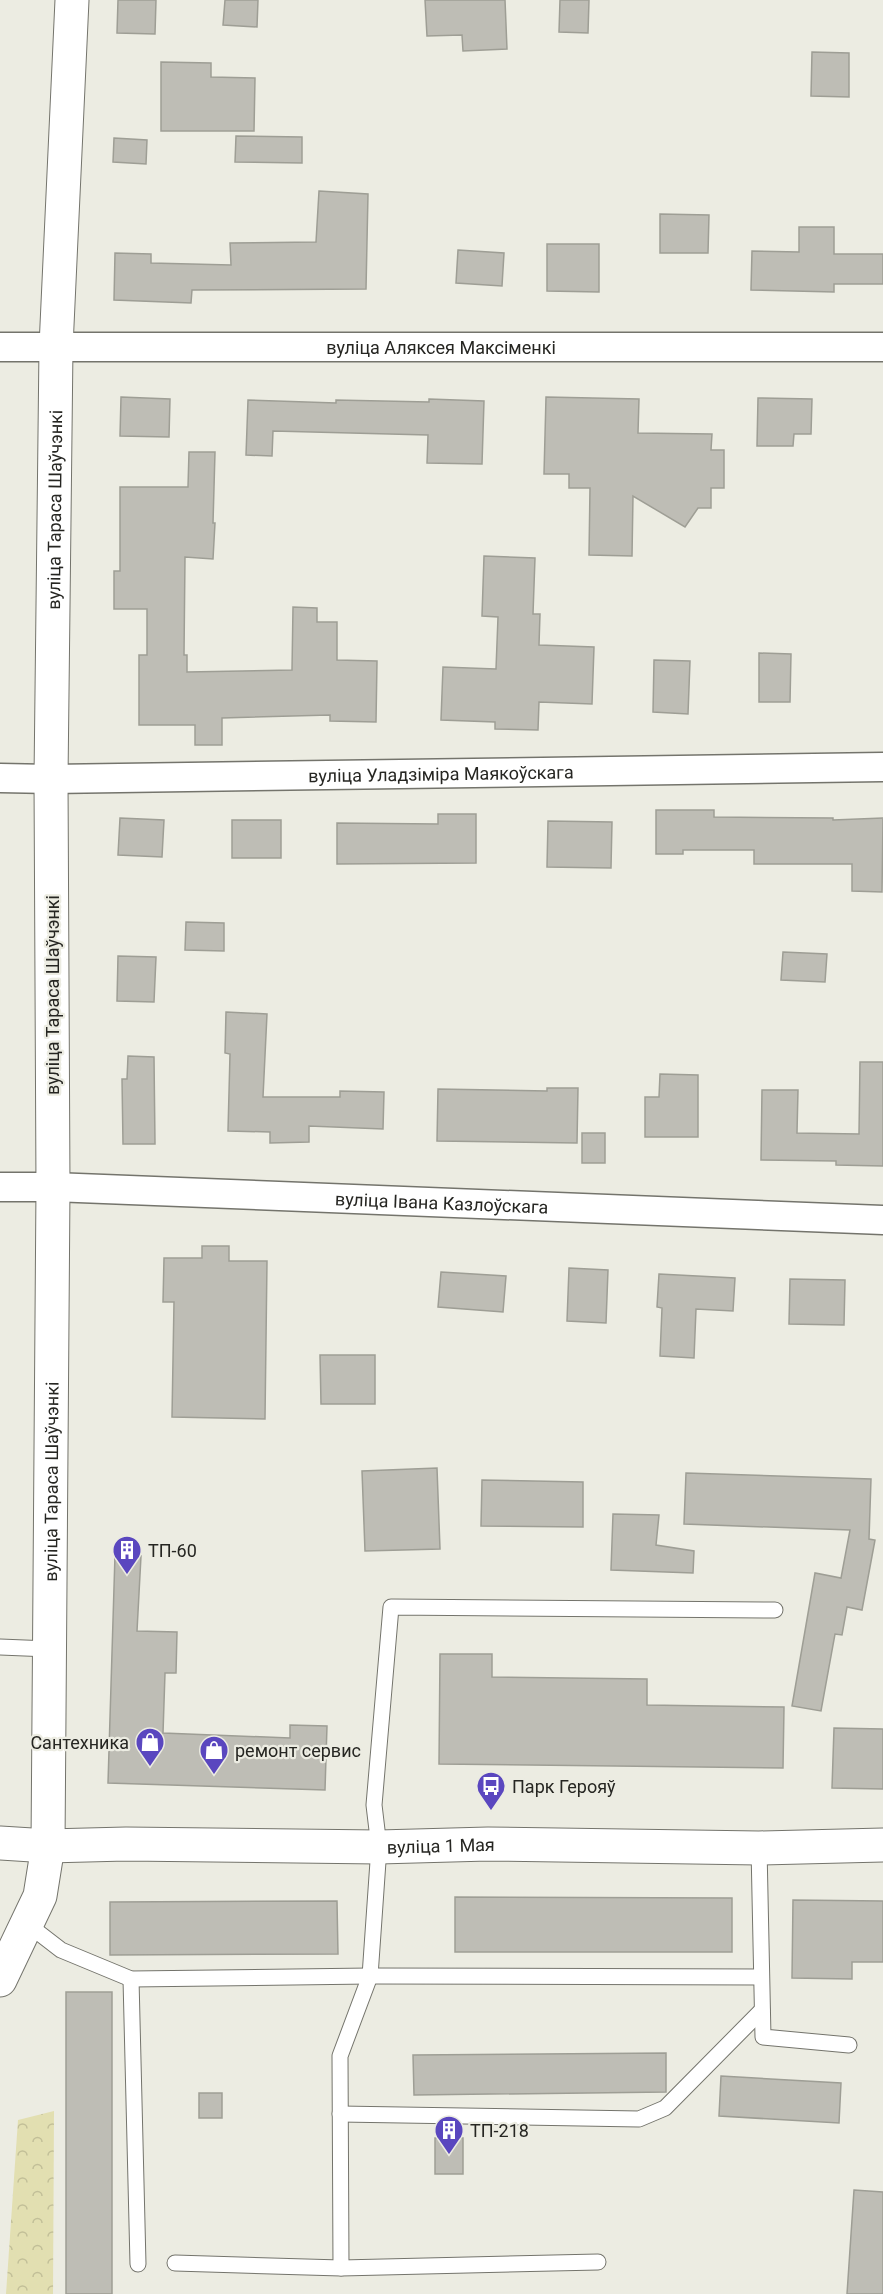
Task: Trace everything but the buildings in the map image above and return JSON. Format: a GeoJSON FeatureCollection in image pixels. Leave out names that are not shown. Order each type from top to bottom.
{"type":"FeatureCollection","features":[{"type":"Feature","properties":{"kind":"street","name":"вуліца Тараса Шаўчэнкі"},"geometry":{"type":"LineString","coordinates":[[0,1980],[40,1896],[48,1846],[53,1187],[51,779],[57,347],[72,0]]}},
{"type":"Feature","properties":{"kind":"street","name":"вуліца Аляксея Максіменкі"},"geometry":{"type":"LineString","coordinates":[[0,347],[883,347]]}},
{"type":"Feature","properties":{"kind":"street","name":"вуліца Уладзіміра Маякоўскага"},"geometry":{"type":"LineString","coordinates":[[0,778],[883,767]]}},
{"type":"Feature","properties":{"kind":"street","name":"вуліца Івана Казлоўскага"},"geometry":{"type":"LineString","coordinates":[[0,1187],[53,1187],[883,1220]]}},
{"type":"Feature","properties":{"kind":"street","name":"вуліца 1 Мая"},"geometry":{"type":"LineString","coordinates":[[0,1843],[48,1846],[126,1844],[379,1847],[488,1844],[759,1848],[883,1845]]}},
{"type":"Feature","properties":{"kind":"lane"},"geometry":{"type":"LineString","coordinates":[[341,2268],[340,2056],[370,1976],[379,1847],[374,1805],[391,1607],[775,1610]]}},
{"type":"Feature","properties":{"kind":"lane"},"geometry":{"type":"LineString","coordinates":[[0,1647],[49,1649]]}},
{"type":"Feature","properties":{"kind":"lane"},"geometry":{"type":"LineString","coordinates":[[759,1848],[763,2037],[849,2045]]}},
{"type":"Feature","properties":{"kind":"lane"},"geometry":{"type":"LineString","coordinates":[[26,1923],[61,1950],[131,1979],[370,1976],[761,1977]]}},
{"type":"Feature","properties":{"kind":"lane"},"geometry":{"type":"LineString","coordinates":[[131,1979],[138,2264]]}},
{"type":"Feature","properties":{"kind":"lane"},"geometry":{"type":"LineString","coordinates":[[340,2114],[639,2119],[665,2108],[762,2010]]}},
{"type":"Feature","properties":{"kind":"lane"},"geometry":{"type":"LineString","coordinates":[[175,2263],[341,2268],[598,2262]]}},
{"type":"Feature","properties":{"kind":"green space"},"geometry":{"type":"Polygon","coordinates":[[[54,2111],[53,2294],[6,2294],[18,2120],[54,2111]]]}},
{"type":"Feature","properties":{"kind":"place","name":"ТП-60"},"geometry":{"type":"Point","coordinates":[127,1576]}},
{"type":"Feature","properties":{"kind":"place","name":"Сантехника"},"geometry":{"type":"Point","coordinates":[150,1768]}},
{"type":"Feature","properties":{"kind":"place","name":"ремонт сервис"},"geometry":{"type":"Point","coordinates":[214,1776]}},
{"type":"Feature","properties":{"kind":"place","name":"Парк Герояў"},"geometry":{"type":"Point","coordinates":[491,1812]}},
{"type":"Feature","properties":{"kind":"place","name":"ТП-218"},"geometry":{"type":"Point","coordinates":[449,2156]}}]}
